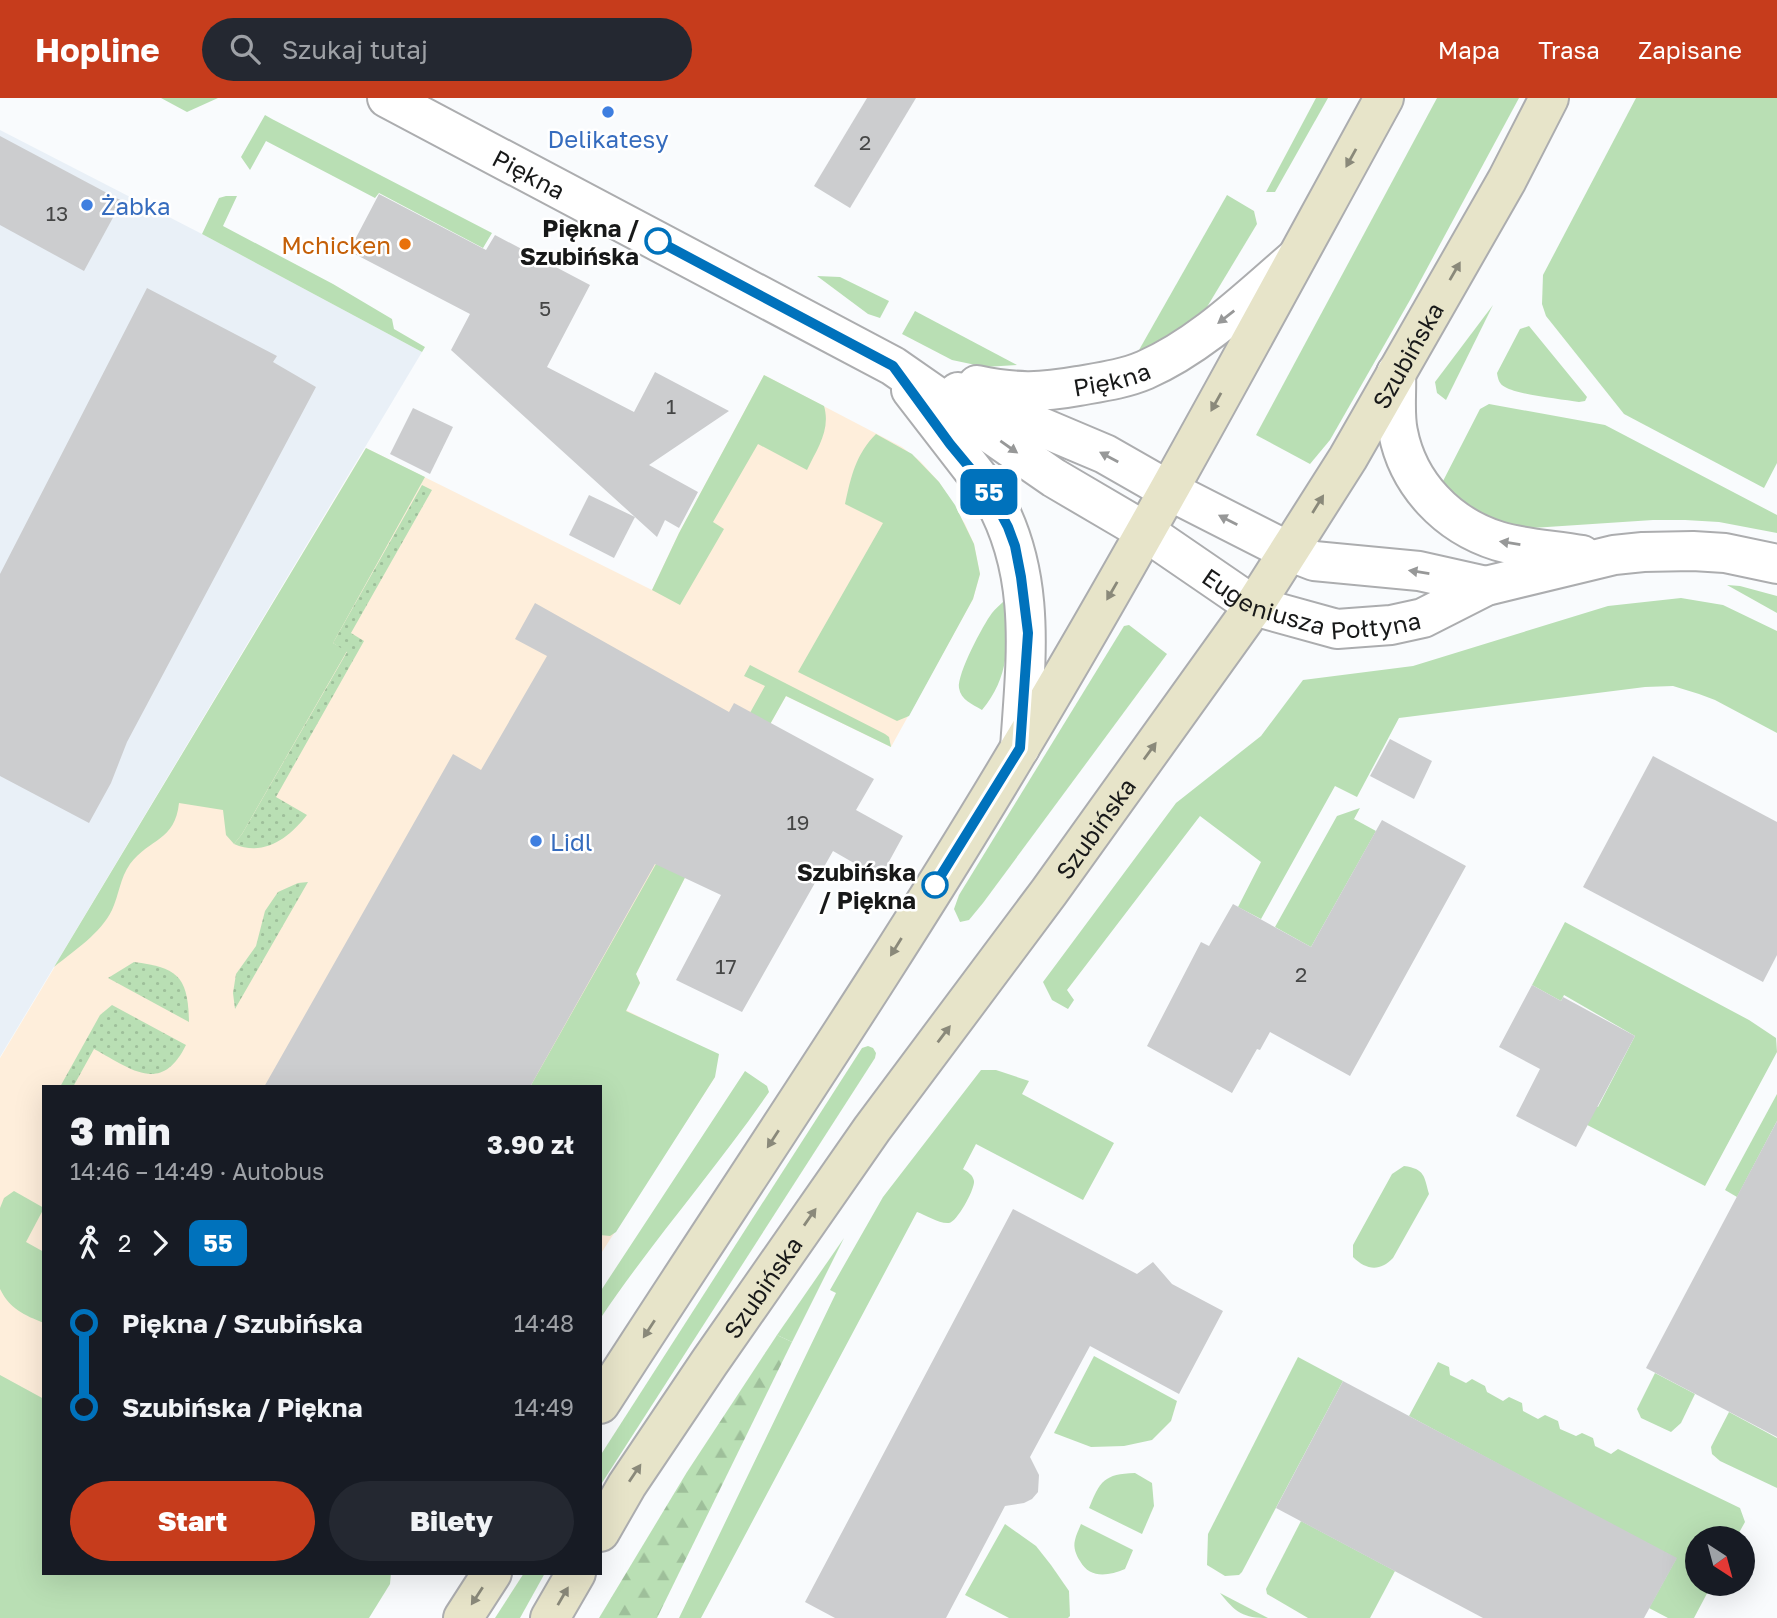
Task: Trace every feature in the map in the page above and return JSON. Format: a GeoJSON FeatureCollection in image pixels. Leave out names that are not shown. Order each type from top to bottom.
{"type":"FeatureCollection","features":[{"type":"Feature","properties":{"kind":"main road"},"geometry":{"type":"LineString","coordinates":[[602,1401],[820,1069],[1020,748],[1146,532],[1384,98]]}},
{"type":"Feature","properties":{"kind":"main road","name":"Szubińska"},"geometry":{"type":"LineString","coordinates":[[602,1529],[627,1485],[810,1216],[1057,881],[1254,606],[1348,458],[1507,180],[1549,98]]}},
{"type":"Feature","properties":{"kind":"main road"},"geometry":{"type":"LineString","coordinates":[[463,1618],[491,1575]]}},
{"type":"Feature","properties":{"kind":"main road"},"geometry":{"type":"LineString","coordinates":[[550,1618],[575,1575]]}},
{"type":"Feature","properties":{"kind":"street","name":"Piękna"},"geometry":{"type":"LineString","coordinates":[[387,98],[893,366],[1077,441],[1288,551]]}},
{"type":"Feature","properties":{"kind":"street","name":"Piękna"},"geometry":{"type":"LineString","coordinates":[[893,366],[1000,390],[1038,393],[1112,380],[1143,371],[1174,356],[1227,317],[1297,257]]}},
{"type":"Feature","properties":{"kind":"street","name":"Piękna"},"geometry":{"type":"LineString","coordinates":[[893,366],[1054,478],[1146,532]]}},
{"type":"Feature","properties":{"kind":"street","name":"Piękna"},"geometry":{"type":"LineString","coordinates":[[893,366],[950,444],[989,491],[1015,546],[1028,633],[1020,748]]}},
{"type":"Feature","properties":{"kind":"street","name":"Eugeniusza Połtyna"},"geometry":{"type":"LineString","coordinates":[[1396,373],[1397,430],[1405,459],[1419,486],[1459,524],[1498,541],[1601,558]]}},
{"type":"Feature","properties":{"kind":"street","name":"Eugeniusza Połtyna"},"geometry":{"type":"LineString","coordinates":[[1146,532],[1254,606],[1338,629],[1391,625],[1423,618],[1486,586],[1601,558],[1643,552],[1693,551],[1725,553],[1777,564]]}},
{"type":"Feature","properties":{"kind":"street","name":"Eugeniusza Połtyna"},"geometry":{"type":"LineString","coordinates":[[1288,551],[1314,561],[1419,571],[1486,586]]}},
{"type":"Feature","properties":{"kind":"shaded area"},"geometry":{"type":"Polygon","coordinates":[[[0,130],[422,352],[0,1057],[0,130]]]}},
{"type":"Feature","properties":{"kind":"shaded area"},"geometry":{"type":"Polygon","coordinates":[[[764,375],[902,447],[920,461],[939,482],[965,524],[974,544],[980,574],[973,599],[891,747],[786,696],[698,852],[636,974],[640,983],[626,1010],[672,1033],[715,1077],[602,1252],[602,1085],[42,1085],[42,1558],[0,1432],[0,1058],[366,448],[652,590],[679,533],[764,375]]]}},
{"type":"Feature","properties":{"kind":"green space"},"geometry":{"type":"Polygon","coordinates":[[[161,98],[218,98],[187,112],[161,98]]]}},
{"type":"Feature","properties":{"kind":"green space"},"geometry":{"type":"Polygon","coordinates":[[[1316,98],[1328,98],[1275,192],[1266,192],[1316,98]]]}},
{"type":"Feature","properties":{"kind":"green space"},"geometry":{"type":"Polygon","coordinates":[[[1437,98],[1519,98],[1410,300],[1330,440],[1310,464],[1256,435],[1437,98]]]}},
{"type":"Feature","properties":{"kind":"green space"},"geometry":{"type":"Polygon","coordinates":[[[1636,98],[1777,98],[1777,463],[1764,488],[1624,414],[1546,316],[1542,304],[1543,275],[1636,98]]]}},
{"type":"Feature","properties":{"kind":"green space"},"geometry":{"type":"Polygon","coordinates":[[[265,115],[492,233],[483,248],[379,193],[375,198],[266,141],[250,170],[241,157],[265,115]]]}},
{"type":"Feature","properties":{"kind":"green space"},"geometry":{"type":"Polygon","coordinates":[[[1227,195],[1254,211],[1257,224],[1207,307],[1167,339],[1139,350],[1227,195]]]}},
{"type":"Feature","properties":{"kind":"green space"},"geometry":{"type":"Polygon","coordinates":[[[237,196],[223,226],[333,284],[392,319],[394,329],[425,347],[422,352],[202,234],[219,198],[237,196]]]}},
{"type":"Feature","properties":{"kind":"green space"},"geometry":{"type":"Polygon","coordinates":[[[817,276],[840,277],[889,301],[880,318],[868,314],[817,276]]]}},
{"type":"Feature","properties":{"kind":"green space"},"geometry":{"type":"Polygon","coordinates":[[[1493,305],[1446,400],[1437,393],[1435,382],[1493,305]]]}},
{"type":"Feature","properties":{"kind":"green space"},"geometry":{"type":"Polygon","coordinates":[[[915,311],[1017,365],[985,367],[952,360],[902,334],[915,311]]]}},
{"type":"Feature","properties":{"kind":"green space"},"geometry":{"type":"Polygon","coordinates":[[[1529,326],[1587,397],[1585,401],[1511,390],[1500,383],[1497,373],[1520,329],[1529,326]]]}},
{"type":"Feature","properties":{"kind":"green space"},"geometry":{"type":"Polygon","coordinates":[[[764,375],[824,406],[826,423],[822,439],[807,470],[758,444],[713,522],[724,529],[680,605],[652,590],[679,533],[764,375]]]}},
{"type":"Feature","properties":{"kind":"green space"},"geometry":{"type":"Polygon","coordinates":[[[1489,404],[1605,425],[1777,515],[1777,533],[1719,522],[1685,520],[1532,528],[1509,525],[1474,512],[1442,483],[1480,409],[1489,404]]]}},
{"type":"Feature","properties":{"kind":"green space"},"geometry":{"type":"Polygon","coordinates":[[[876,434],[912,454],[939,482],[955,505],[974,544],[980,574],[973,599],[909,716],[897,721],[798,672],[883,523],[845,504],[859,458],[876,434]]]}},
{"type":"Feature","properties":{"kind":"green space"},"geometry":{"type":"Polygon","coordinates":[[[366,448],[425,477],[333,643],[347,651],[242,834],[234,844],[226,835],[223,810],[179,803],[177,815],[167,832],[130,864],[112,910],[101,927],[54,967],[366,448]]]}},
{"type":"Feature","properties":{"kind":"green space"},"geometry":{"type":"Polygon","coordinates":[[[422,485],[432,490],[351,633],[364,641],[276,797],[307,815],[284,838],[266,847],[234,844],[347,652],[333,643],[422,485]]]}},
{"type":"Feature","properties":{"kind":"green space"},"geometry":{"type":"Polygon","coordinates":[[[1727,585],[1777,596],[1777,613],[1727,585]]]}},
{"type":"Feature","properties":{"kind":"green space"},"geometry":{"type":"Polygon","coordinates":[[[1681,598],[1723,605],[1777,631],[1777,733],[1715,700],[1673,686],[1645,687],[1399,718],[1357,797],[1335,786],[1261,919],[1238,907],[1261,862],[1200,816],[1067,990],[1074,1000],[1068,1009],[1052,1000],[1043,982],[1176,803],[1261,736],[1303,680],[1413,666],[1608,606],[1681,598]]]}},
{"type":"Feature","properties":{"kind":"green space"},"geometry":{"type":"Polygon","coordinates":[[[1004,601],[1007,631],[1005,659],[998,685],[982,710],[962,696],[959,681],[983,628],[992,613],[1004,601]]]}},
{"type":"Feature","properties":{"kind":"green space"},"geometry":{"type":"Polygon","coordinates":[[[1129,625],[1167,654],[983,903],[969,920],[960,922],[954,909],[959,895],[1124,626],[1129,625]]]}},
{"type":"Feature","properties":{"kind":"green space"},"geometry":{"type":"Polygon","coordinates":[[[750,665],[885,734],[889,737],[891,747],[786,696],[698,852],[636,974],[640,983],[626,1011],[719,1054],[715,1077],[616,1232],[610,1236],[602,1235],[602,1085],[531,1085],[739,717],[746,720],[765,686],[744,676],[750,665]]]}},
{"type":"Feature","properties":{"kind":"green space"},"geometry":{"type":"Polygon","coordinates":[[[1360,808],[1354,819],[1376,831],[1311,947],[1275,927],[1337,816],[1360,808]]]}},
{"type":"Feature","properties":{"kind":"green space"},"geometry":{"type":"Polygon","coordinates":[[[308,882],[235,1009],[233,993],[236,974],[256,946],[265,911],[278,892],[298,883],[308,882]]]}},
{"type":"Feature","properties":{"kind":"green space"},"geometry":{"type":"Polygon","coordinates":[[[1565,922],[1749,1020],[1776,1038],[1777,1052],[1705,1186],[1539,1100],[1548,1082],[1598,1107],[1635,1036],[1564,995],[1561,1001],[1532,985],[1565,922]]]}},
{"type":"Feature","properties":{"kind":"green space"},"geometry":{"type":"Polygon","coordinates":[[[134,962],[161,967],[177,977],[186,994],[189,1022],[108,978],[134,962]]]}},
{"type":"Feature","properties":{"kind":"green space"},"geometry":{"type":"Polygon","coordinates":[[[112,1005],[186,1045],[176,1061],[166,1070],[155,1074],[132,1070],[94,1049],[74,1085],[61,1085],[100,1015],[112,1005]]]}},
{"type":"Feature","properties":{"kind":"green space"},"geometry":{"type":"Polygon","coordinates":[[[862,1048],[873,1048],[875,1058],[602,1483],[602,1453],[862,1048]]]}},
{"type":"Feature","properties":{"kind":"green space"},"geometry":{"type":"Polygon","coordinates":[[[981,1070],[996,1070],[1029,1081],[1022,1094],[1114,1143],[1083,1200],[976,1144],[963,1169],[974,1181],[972,1191],[961,1211],[949,1223],[917,1212],[701,1618],[679,1618],[836,1293],[830,1290],[883,1197],[981,1070]]]}},
{"type":"Feature","properties":{"kind":"green space"},"geometry":{"type":"Polygon","coordinates":[[[745,1071],[767,1086],[769,1092],[602,1316],[602,1289],[745,1071]]]}},
{"type":"Feature","properties":{"kind":"green space"},"geometry":{"type":"Polygon","coordinates":[[[1777,1094],[1777,1121],[1737,1197],[1725,1190],[1777,1094]]]}},
{"type":"Feature","properties":{"kind":"green space"},"geometry":{"type":"Polygon","coordinates":[[[1404,1166],[1420,1171],[1429,1194],[1393,1258],[1383,1266],[1368,1267],[1353,1257],[1353,1245],[1392,1174],[1404,1166]]]}},
{"type":"Feature","properties":{"kind":"green space"},"geometry":{"type":"Polygon","coordinates":[[[14,1191],[42,1207],[26,1242],[42,1251],[42,1322],[18,1310],[8,1302],[0,1289],[0,1208],[4,1198],[14,1191]]]}},
{"type":"Feature","properties":{"kind":"green space"},"geometry":{"type":"Polygon","coordinates":[[[844,1238],[792,1342],[777,1335],[844,1238]]]}},
{"type":"Feature","properties":{"kind":"green space"},"geometry":{"type":"Polygon","coordinates":[[[777,1335],[792,1342],[657,1618],[599,1618],[687,1472],[777,1335]]]}},
{"type":"Feature","properties":{"kind":"green space"},"geometry":{"type":"Polygon","coordinates":[[[1094,1356],[1177,1401],[1171,1421],[1152,1440],[1124,1446],[1091,1447],[1054,1433],[1094,1356]]]}},
{"type":"Feature","properties":{"kind":"green space"},"geometry":{"type":"Polygon","coordinates":[[[1298,1357],[1343,1381],[1242,1572],[1239,1575],[1225,1576],[1207,1565],[1208,1534],[1298,1357]]]}},
{"type":"Feature","properties":{"kind":"green space"},"geometry":{"type":"Polygon","coordinates":[[[1438,1362],[1449,1367],[1450,1375],[1466,1383],[1472,1379],[1503,1401],[1509,1397],[1522,1403],[1523,1411],[1538,1419],[1545,1415],[1558,1421],[1560,1429],[1576,1436],[1582,1433],[1593,1438],[1595,1446],[1611,1454],[1618,1449],[1740,1508],[1745,1522],[1743,1526],[1685,1526],[1685,1596],[1706,1596],[1694,1618],[1668,1618],[1649,1608],[1676,1559],[1409,1416],[1438,1362]]]}},
{"type":"Feature","properties":{"kind":"green space"},"geometry":{"type":"Polygon","coordinates":[[[1655,1373],[1695,1394],[1681,1423],[1671,1432],[1641,1418],[1637,1409],[1655,1373]]]}},
{"type":"Feature","properties":{"kind":"green space"},"geometry":{"type":"Polygon","coordinates":[[[0,1375],[42,1398],[42,1575],[391,1575],[390,1584],[369,1618],[0,1618],[0,1375]]]}},
{"type":"Feature","properties":{"kind":"green space"},"geometry":{"type":"Polygon","coordinates":[[[1729,1412],[1777,1438],[1777,1488],[1720,1461],[1712,1454],[1711,1447],[1729,1412]]]}},
{"type":"Feature","properties":{"kind":"green space"},"geometry":{"type":"Polygon","coordinates":[[[1135,1473],[1152,1483],[1154,1506],[1142,1534],[1089,1508],[1096,1491],[1104,1481],[1116,1475],[1135,1473]]]}},
{"type":"Feature","properties":{"kind":"green space"},"geometry":{"type":"Polygon","coordinates":[[[1301,1521],[1395,1571],[1370,1618],[1308,1618],[1267,1594],[1266,1589],[1301,1521]]]}},
{"type":"Feature","properties":{"kind":"green space"},"geometry":{"type":"Polygon","coordinates":[[[1005,1524],[1036,1546],[1069,1591],[1068,1618],[1009,1618],[965,1595],[1005,1524]]]}},
{"type":"Feature","properties":{"kind":"green space"},"geometry":{"type":"Polygon","coordinates":[[[1081,1524],[1133,1550],[1125,1569],[1100,1574],[1084,1567],[1074,1545],[1081,1524]]]}},
{"type":"Feature","properties":{"kind":"green space"},"geometry":{"type":"Polygon","coordinates":[[[523,1575],[544,1575],[520,1618],[495,1618],[523,1575]]]}},
{"type":"Feature","properties":{"kind":"green space"},"geometry":{"type":"Polygon","coordinates":[[[1220,1593],[1268,1618],[1241,1613],[1220,1593]]]}},
{"type":"Feature","properties":{"kind":"building"},"geometry":{"type":"Polygon","coordinates":[[[867,98],[916,98],[850,208],[814,186],[867,98]]]}},
{"type":"Feature","properties":{"kind":"building"},"geometry":{"type":"Polygon","coordinates":[[[0,136],[122,201],[84,271],[0,225],[0,136]]]}},
{"type":"Feature","properties":{"kind":"building"},"geometry":{"type":"Polygon","coordinates":[[[379,194],[486,250],[495,235],[590,285],[547,367],[634,412],[655,372],[729,411],[649,465],[698,492],[679,528],[665,520],[657,537],[451,350],[470,314],[349,251],[379,194]]]}},
{"type":"Feature","properties":{"kind":"building"},"geometry":{"type":"Polygon","coordinates":[[[147,288],[277,356],[273,362],[316,387],[127,742],[111,783],[89,823],[0,776],[0,574],[147,288]]]}},
{"type":"Feature","properties":{"kind":"building"},"geometry":{"type":"Polygon","coordinates":[[[413,408],[453,427],[430,474],[390,454],[413,408]]]}},
{"type":"Feature","properties":{"kind":"building"},"geometry":{"type":"Polygon","coordinates":[[[589,495],[635,517],[614,558],[569,535],[589,495]]]}},
{"type":"Feature","properties":{"kind":"building","name":"Lidl"},"geometry":{"type":"Polygon","coordinates":[[[535,603],[729,712],[734,703],[874,779],[856,810],[903,836],[880,878],[833,851],[742,1012],[676,980],[721,895],[655,864],[531,1085],[265,1085],[453,754],[481,770],[547,656],[515,639],[535,603]]]}},
{"type":"Feature","properties":{"kind":"building"},"geometry":{"type":"Polygon","coordinates":[[[1390,739],[1432,761],[1414,799],[1370,776],[1390,739]]]}},
{"type":"Feature","properties":{"kind":"building"},"geometry":{"type":"Polygon","coordinates":[[[1653,756],[1777,822],[1777,955],[1763,982],[1583,887],[1653,756]]]}},
{"type":"Feature","properties":{"kind":"building"},"geometry":{"type":"Polygon","coordinates":[[[1382,820],[1466,866],[1350,1076],[1270,1032],[1232,1093],[1147,1046],[1201,942],[1209,946],[1233,904],[1311,947],[1382,820]]]}},
{"type":"Feature","properties":{"kind":"building"},"geometry":{"type":"Polygon","coordinates":[[[1532,985],[1561,1001],[1563,997],[1635,1036],[1576,1147],[1516,1116],[1540,1069],[1499,1047],[1532,985]]]}},
{"type":"Feature","properties":{"kind":"building"},"geometry":{"type":"Polygon","coordinates":[[[1777,1121],[1777,1437],[1646,1368],[1777,1121]]]}},
{"type":"Feature","properties":{"kind":"building"},"geometry":{"type":"Polygon","coordinates":[[[1013,1209],[1137,1274],[1153,1262],[1172,1284],[1223,1311],[1179,1394],[1090,1346],[1030,1457],[1039,1475],[1038,1492],[1024,1503],[1005,1506],[946,1618],[835,1618],[805,1602],[1013,1209]]]}},
{"type":"Feature","properties":{"kind":"building"},"geometry":{"type":"Polygon","coordinates":[[[1343,1381],[1677,1558],[1644,1618],[1483,1618],[1276,1508],[1343,1381]]]}},
{"type":"Feature","properties":{"kind":"bus line","name":"55"},"geometry":{"type":"LineString","coordinates":[[658,241],[893,366],[950,444],[989,491],[1008,527],[1021,577],[1028,633],[1020,748],[935,885]]}},
{"type":"Feature","properties":{"kind":"place","name":"Delikatesy"},"geometry":{"type":"Point","coordinates":[608,112]}},
{"type":"Feature","properties":{"kind":"place","name":"Żabka"},"geometry":{"type":"Point","coordinates":[87,205]}},
{"type":"Feature","properties":{"kind":"place","name":"Piękna / Szubińska"},"geometry":{"type":"Point","coordinates":[658,241]}},
{"type":"Feature","properties":{"kind":"place","name":"Mchicken"},"geometry":{"type":"Point","coordinates":[405,244]}},
{"type":"Feature","properties":{"kind":"place","name":"Lidl"},"geometry":{"type":"Point","coordinates":[536,841]}},
{"type":"Feature","properties":{"kind":"place","name":"Szubińska / Piękna"},"geometry":{"type":"Point","coordinates":[935,885]}}]}
